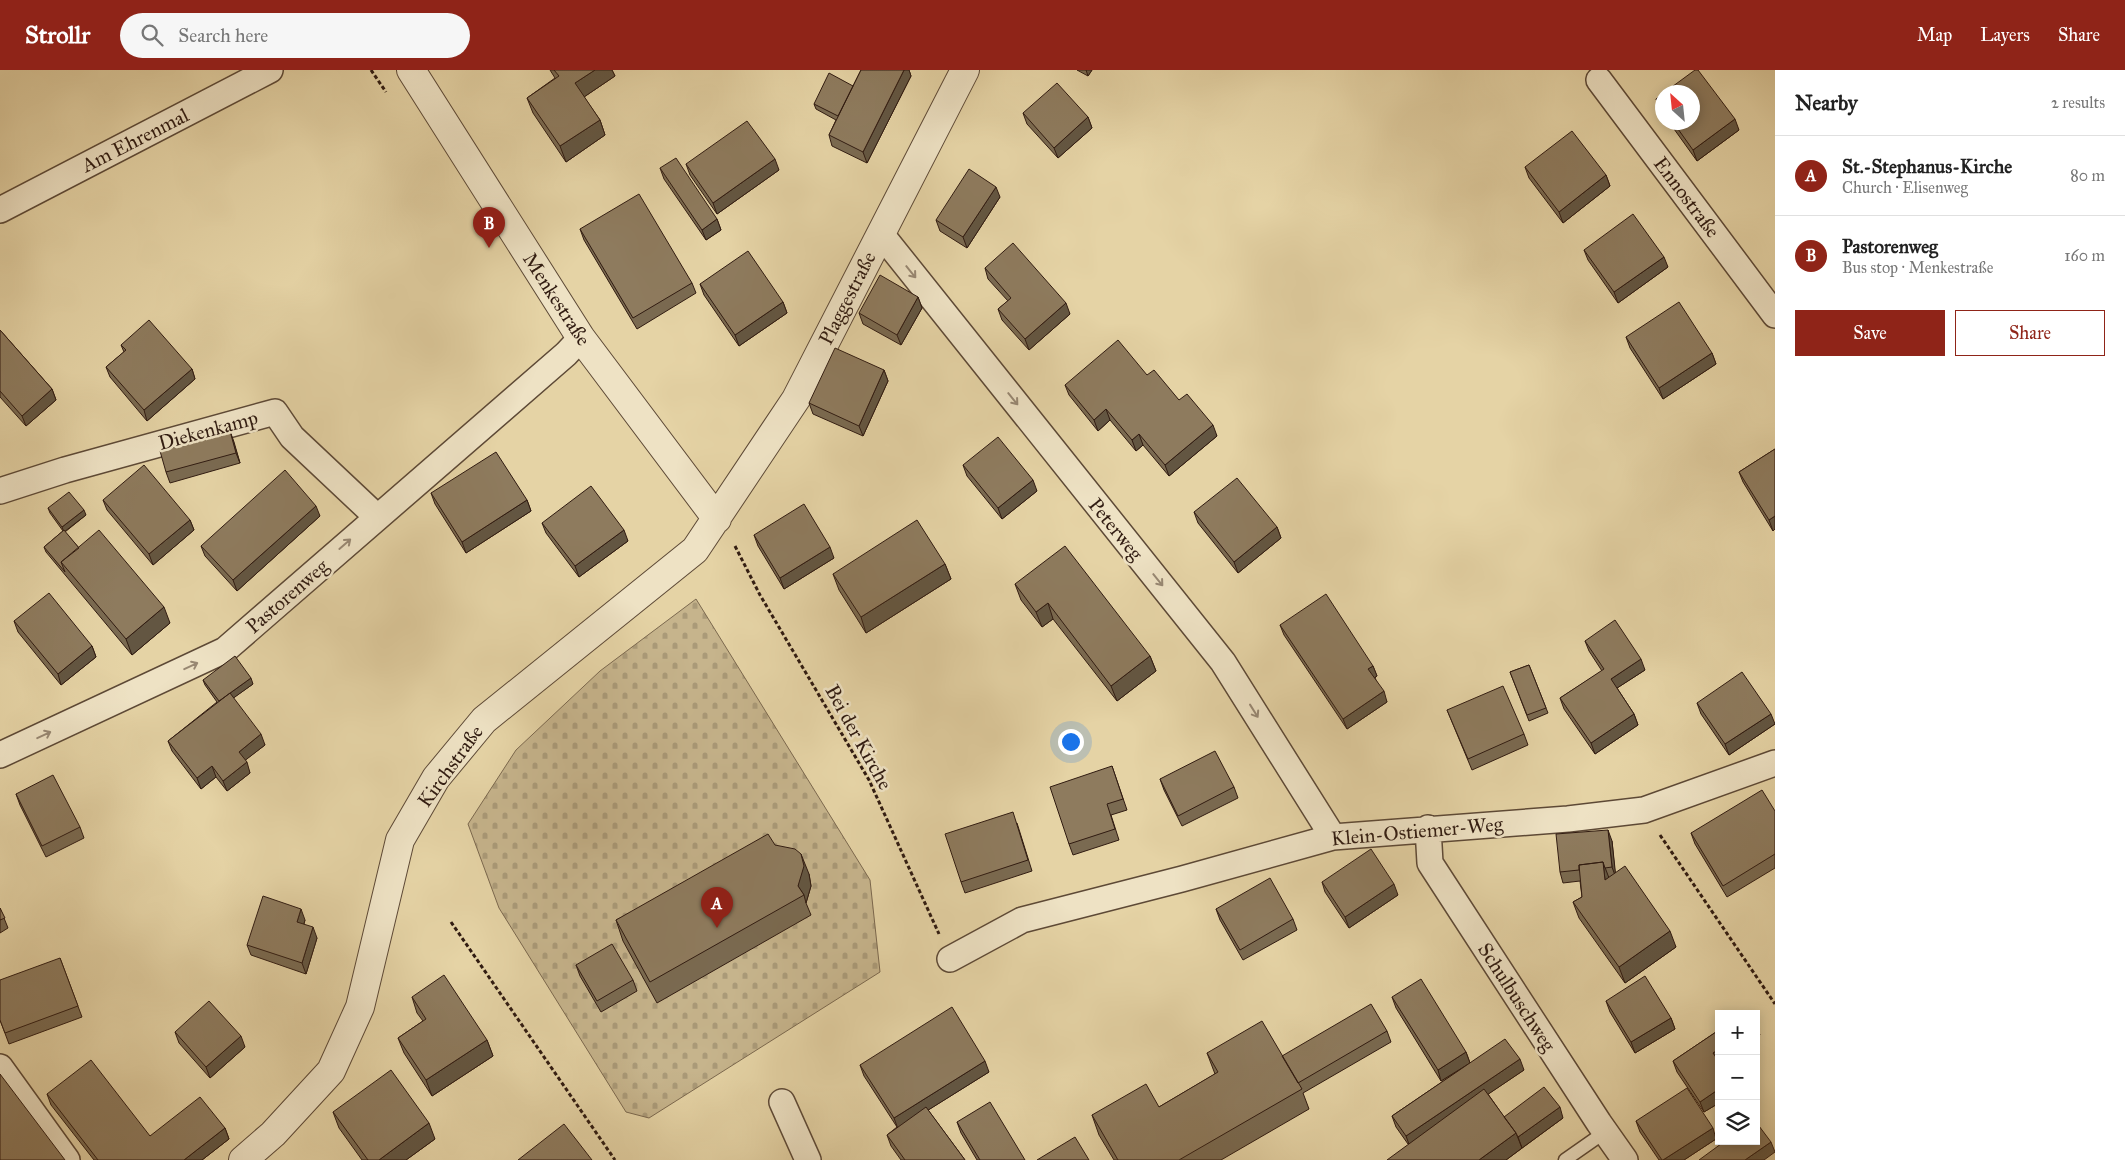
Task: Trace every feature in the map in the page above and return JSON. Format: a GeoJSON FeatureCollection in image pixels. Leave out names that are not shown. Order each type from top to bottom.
{"type":"FeatureCollection","features":[{"type":"Feature","properties":{"kind":"street","name":"Am Ehrenmal"},"geometry":{"type":"LineString","coordinates":[[0,210],[270,70]]}},
{"type":"Feature","properties":{"kind":"street","name":"Menkestraße"},"geometry":{"type":"LineString","coordinates":[[411,70],[581,338],[717,519]]}},
{"type":"Feature","properties":{"kind":"street","name":"Plaggestraße"},"geometry":{"type":"LineString","coordinates":[[717,519],[796,399],[965,70]]}},
{"type":"Feature","properties":{"kind":"street","name":"Ennostraße"},"geometry":{"type":"LineString","coordinates":[[1599,80],[1775,315]]}},
{"type":"Feature","properties":{"kind":"street","name":"Peterweg"},"geometry":{"type":"LineString","coordinates":[[881,234],[1223,662],[1333,836]]}},
{"type":"Feature","properties":{"kind":"street","name":"Pastorenweg"},"geometry":{"type":"LineString","coordinates":[[0,755],[225,650],[566,354],[581,338]]}},
{"type":"Feature","properties":{"kind":"street","name":"Diekenkamp"},"geometry":{"type":"LineString","coordinates":[[0,491],[65,470],[275,412],[292,437],[376,517]]}},
{"type":"Feature","properties":{"kind":"street","name":"Kirchstraße"},"geometry":{"type":"LineString","coordinates":[[244,1160],[274,1134],[331,1071],[360,1007],[400,840],[436,778],[484,720],[695,550],[717,519]]}},
{"type":"Feature","properties":{"kind":"street","name":"Klein-Ostiemer-Weg"},"geometry":{"type":"LineString","coordinates":[[950,960],[1022,920],[1182,879],[1333,836],[1568,819],[1644,810],[1775,763]]}},
{"type":"Feature","properties":{"kind":"street","name":"Schulbuschweg"},"geometry":{"type":"LineString","coordinates":[[1428,828],[1430,863],[1625,1160]]}},
{"type":"Feature","properties":{"kind":"street"},"geometry":{"type":"LineString","coordinates":[[0,1067],[67,1160]]}},
{"type":"Feature","properties":{"kind":"street"},"geometry":{"type":"LineString","coordinates":[[782,1102],[808,1160]]}},
{"type":"Feature","properties":{"kind":"lane"},"geometry":{"type":"LineString","coordinates":[[1565,1160],[1605,1132]]}},
{"type":"Feature","properties":{"kind":"path","name":"Bei der Kirche"},"geometry":{"type":"LineString","coordinates":[[734,544],[760,595],[869,780],[950,960]]}},
{"type":"Feature","properties":{"kind":"path"},"geometry":{"type":"LineString","coordinates":[[1644,810],[1775,1004]]}},
{"type":"Feature","properties":{"kind":"path"},"geometry":{"type":"LineString","coordinates":[[451,922],[615,1160]]}},
{"type":"Feature","properties":{"kind":"green space"},"geometry":{"type":"Polygon","coordinates":[[[696,599],[870,880],[880,972],[649,1118],[626,1112],[499,908],[468,824],[516,750],[600,671],[696,599]]]}},
{"type":"Feature","properties":{"kind":"building"},"geometry":{"type":"Polygon","coordinates":[[[554,70],[595,70],[575,83],[600,120],[560,146],[527,98],[559,76],[554,70]]]}},
{"type":"Feature","properties":{"kind":"building"},"geometry":{"type":"Polygon","coordinates":[[[861,70],[904,70],[863,152],[829,135],[861,70]]]}},
{"type":"Feature","properties":{"kind":"building"},"geometry":{"type":"Polygon","coordinates":[[[1695,70],[1698,70],[1735,119],[1693,150],[1679,130],[1700,130],[1700,85],[1675,85],[1695,70]]]}},
{"type":"Feature","properties":{"kind":"building"},"geometry":{"type":"Polygon","coordinates":[[[829,73],[853,86],[838,116],[814,104],[829,73]]]}},
{"type":"Feature","properties":{"kind":"building"},"geometry":{"type":"Polygon","coordinates":[[[1057,83],[1088,117],[1054,148],[1023,113],[1057,83]]]}},
{"type":"Feature","properties":{"kind":"building"},"geometry":{"type":"Polygon","coordinates":[[[747,121],[775,159],[713,203],[686,164],[747,121]]]}},
{"type":"Feature","properties":{"kind":"building"},"geometry":{"type":"Polygon","coordinates":[[[1572,131],[1606,175],[1559,212],[1525,167],[1572,131]]]}},
{"type":"Feature","properties":{"kind":"building"},"geometry":{"type":"Polygon","coordinates":[[[676,158],[717,219],[702,230],[660,168],[676,158]]]}},
{"type":"Feature","properties":{"kind":"building"},"geometry":{"type":"Polygon","coordinates":[[[969,169],[996,187],[963,237],[936,220],[969,169]]]}},
{"type":"Feature","properties":{"kind":"building"},"geometry":{"type":"Polygon","coordinates":[[[639,194],[692,283],[633,318],[580,229],[639,194]]]}},
{"type":"Feature","properties":{"kind":"building"},"geometry":{"type":"Polygon","coordinates":[[[1633,214],[1664,257],[1614,292],[1584,250],[1633,214]]]}},
{"type":"Feature","properties":{"kind":"building"},"geometry":{"type":"Polygon","coordinates":[[[1013,243],[1066,303],[1025,339],[998,309],[1011,298],[985,268],[1013,243]]]}},
{"type":"Feature","properties":{"kind":"building"},"geometry":{"type":"Polygon","coordinates":[[[748,251],[783,302],[735,335],[700,284],[748,251]]]}},
{"type":"Feature","properties":{"kind":"building"},"geometry":{"type":"Polygon","coordinates":[[[880,275],[918,297],[897,335],[859,313],[880,275]]]}},
{"type":"Feature","properties":{"kind":"building"},"geometry":{"type":"Polygon","coordinates":[[[1679,302],[1712,353],[1659,388],[1626,337],[1679,302]]]}},
{"type":"Feature","properties":{"kind":"building"},"geometry":{"type":"Polygon","coordinates":[[[149,320],[192,369],[144,410],[106,367],[126,350],[121,345],[149,320]]]}},
{"type":"Feature","properties":{"kind":"building"},"geometry":{"type":"Polygon","coordinates":[[[0,330],[52,389],[22,416],[0,391],[0,330]]]}},
{"type":"Feature","properties":{"kind":"building"},"geometry":{"type":"Polygon","coordinates":[[[1118,340],[1147,375],[1154,370],[1179,400],[1187,394],[1213,425],[1165,465],[1139,434],[1132,440],[1106,409],[1094,420],[1065,385],[1118,340]]]}},
{"type":"Feature","properties":{"kind":"building"},"geometry":{"type":"Polygon","coordinates":[[[835,348],[884,370],[859,426],[809,403],[835,348]]]}},
{"type":"Feature","properties":{"kind":"building"},"geometry":{"type":"Polygon","coordinates":[[[230,431],[236,453],[166,472],[160,451],[230,431]]]}},
{"type":"Feature","properties":{"kind":"building"},"geometry":{"type":"Polygon","coordinates":[[[998,437],[1033,480],[998,508],[963,465],[998,437]]]}},
{"type":"Feature","properties":{"kind":"building"},"geometry":{"type":"Polygon","coordinates":[[[1775,449],[1775,516],[1769,520],[1739,472],[1775,449]]]}},
{"type":"Feature","properties":{"kind":"building"},"geometry":{"type":"Polygon","coordinates":[[[496,452],[527,500],[462,542],[431,493],[496,452]]]}},
{"type":"Feature","properties":{"kind":"building"},"geometry":{"type":"Polygon","coordinates":[[[144,465],[190,520],[149,554],[103,500],[144,465]]]}},
{"type":"Feature","properties":{"kind":"building"},"geometry":{"type":"Polygon","coordinates":[[[285,470],[316,506],[233,580],[201,546],[285,470]]]}},
{"type":"Feature","properties":{"kind":"building"},"geometry":{"type":"Polygon","coordinates":[[[1237,478],[1277,527],[1234,562],[1194,512],[1237,478]]]}},
{"type":"Feature","properties":{"kind":"building"},"geometry":{"type":"Polygon","coordinates":[[[591,486],[624,530],[575,566],[542,523],[591,486]]]}},
{"type":"Feature","properties":{"kind":"building"},"geometry":{"type":"Polygon","coordinates":[[[69,492],[84,510],[62,527],[48,508],[69,492]]]}},
{"type":"Feature","properties":{"kind":"building"},"geometry":{"type":"Polygon","coordinates":[[[804,504],[830,547],[780,578],[754,535],[804,504]]]}},
{"type":"Feature","properties":{"kind":"building"},"geometry":{"type":"Polygon","coordinates":[[[917,520],[945,564],[861,617],[833,574],[917,520]]]}},
{"type":"Feature","properties":{"kind":"building"},"geometry":{"type":"Polygon","coordinates":[[[64,530],[79,548],[61,562],[65,572],[44,547],[64,530]]]}},
{"type":"Feature","properties":{"kind":"building"},"geometry":{"type":"Polygon","coordinates":[[[99,530],[164,607],[126,639],[61,562],[99,530]]]}},
{"type":"Feature","properties":{"kind":"building"},"geometry":{"type":"Polygon","coordinates":[[[1065,546],[1150,656],[1111,686],[1048,603],[1036,612],[1015,584],[1065,546]]]}},
{"type":"Feature","properties":{"kind":"building"},"geometry":{"type":"Polygon","coordinates":[[[49,593],[92,646],[58,674],[14,621],[49,593]]]}},
{"type":"Feature","properties":{"kind":"building"},"geometry":{"type":"Polygon","coordinates":[[[1326,594],[1373,666],[1368,669],[1384,691],[1343,719],[1280,625],[1326,594]]]}},
{"type":"Feature","properties":{"kind":"building"},"geometry":{"type":"Polygon","coordinates":[[[1615,620],[1641,659],[1611,679],[1634,714],[1591,743],[1560,698],[1604,669],[1585,641],[1615,620]]]}},
{"type":"Feature","properties":{"kind":"building"},"geometry":{"type":"Polygon","coordinates":[[[235,656],[251,678],[219,701],[203,680],[235,656]]]}},
{"type":"Feature","properties":{"kind":"building"},"geometry":{"type":"Polygon","coordinates":[[[1529,665],[1546,708],[1527,715],[1510,672],[1529,665]]]}},
{"type":"Feature","properties":{"kind":"building"},"geometry":{"type":"Polygon","coordinates":[[[1742,672],[1771,714],[1725,744],[1697,703],[1742,672]]]}},
{"type":"Feature","properties":{"kind":"building"},"geometry":{"type":"Polygon","coordinates":[[[1503,686],[1524,734],[1468,759],[1447,710],[1503,686]]]}},
{"type":"Feature","properties":{"kind":"building"},"geometry":{"type":"Polygon","coordinates":[[[230,693],[261,734],[239,752],[247,762],[223,781],[212,766],[197,778],[168,741],[230,693]]]}},
{"type":"Feature","properties":{"kind":"building"},"geometry":{"type":"Polygon","coordinates":[[[1215,751],[1234,787],[1178,816],[1160,779],[1215,751]]]}},
{"type":"Feature","properties":{"kind":"building"},"geometry":{"type":"Polygon","coordinates":[[[1112,766],[1123,799],[1107,804],[1115,829],[1069,844],[1050,787],[1112,766]]]}},
{"type":"Feature","properties":{"kind":"building"},"geometry":{"type":"Polygon","coordinates":[[[53,775],[80,827],[42,846],[16,794],[53,775]]]}},
{"type":"Feature","properties":{"kind":"building"},"geometry":{"type":"Polygon","coordinates":[[[1762,790],[1775,811],[1775,854],[1723,886],[1691,833],[1762,790]]]}},
{"type":"Feature","properties":{"kind":"building"},"geometry":{"type":"Polygon","coordinates":[[[1013,812],[1028,860],[961,882],[945,834],[1013,812]]]}},
{"type":"Feature","properties":{"kind":"building"},"geometry":{"type":"Polygon","coordinates":[[[1608,830],[1612,867],[1605,868],[1603,862],[1579,865],[1579,870],[1560,872],[1556,834],[1608,830]]]}},
{"type":"Feature","properties":{"kind":"building"},"geometry":{"type":"Polygon","coordinates":[[[768,834],[775,845],[795,849],[801,854],[804,866],[798,886],[804,895],[650,982],[616,920],[768,834]]]}},
{"type":"Feature","properties":{"kind":"building"},"geometry":{"type":"Polygon","coordinates":[[[1371,849],[1394,884],[1345,917],[1322,882],[1371,849]]]}},
{"type":"Feature","properties":{"kind":"building"},"geometry":{"type":"Polygon","coordinates":[[[1603,862],[1605,880],[1625,866],[1670,931],[1619,967],[1573,902],[1582,897],[1579,865],[1603,862]]]}},
{"type":"Feature","properties":{"kind":"building"},"geometry":{"type":"Polygon","coordinates":[[[1270,878],[1293,919],[1240,950],[1216,909],[1270,878]]]}},
{"type":"Feature","properties":{"kind":"building"},"geometry":{"type":"Polygon","coordinates":[[[263,896],[301,909],[297,922],[313,927],[302,963],[247,945],[263,896]]]}},
{"type":"Feature","properties":{"kind":"building"},"geometry":{"type":"Polygon","coordinates":[[[0,908],[5,918],[0,920],[0,908]]]}},
{"type":"Feature","properties":{"kind":"building"},"geometry":{"type":"Polygon","coordinates":[[[612,944],[633,980],[597,1001],[576,965],[612,944]]]}},
{"type":"Feature","properties":{"kind":"building"},"geometry":{"type":"Polygon","coordinates":[[[60,958],[78,1006],[5,1033],[0,1020],[0,980],[60,958]]]}},
{"type":"Feature","properties":{"kind":"building"},"geometry":{"type":"Polygon","coordinates":[[[444,975],[487,1040],[426,1080],[398,1038],[426,1019],[412,997],[444,975]]]}},
{"type":"Feature","properties":{"kind":"building"},"geometry":{"type":"Polygon","coordinates":[[[1645,976],[1671,1018],[1631,1042],[1606,1001],[1645,976]]]}},
{"type":"Feature","properties":{"kind":"building"},"geometry":{"type":"Polygon","coordinates":[[[1421,979],[1466,1052],[1438,1070],[1392,997],[1421,979]]]}},
{"type":"Feature","properties":{"kind":"building"},"geometry":{"type":"Polygon","coordinates":[[[209,1001],[241,1036],[206,1067],[175,1032],[209,1001]]]}},
{"type":"Feature","properties":{"kind":"building"},"geometry":{"type":"Polygon","coordinates":[[[1371,1004],[1387,1031],[1298,1083],[1282,1056],[1371,1004]]]}},
{"type":"Feature","properties":{"kind":"building"},"geometry":{"type":"Polygon","coordinates":[[[952,1007],[985,1061],[894,1118],[860,1065],[952,1007]]]}},
{"type":"Feature","properties":{"kind":"building"},"geometry":{"type":"Polygon","coordinates":[[[1262,1021],[1302,1089],[1179,1160],[1118,1160],[1092,1115],[1146,1084],[1159,1107],[1218,1072],[1207,1053],[1262,1021]]]}},
{"type":"Feature","properties":{"kind":"building"},"geometry":{"type":"Polygon","coordinates":[[[1715,1033],[1715,1052],[1713,1053],[1715,1056],[1715,1092],[1700,1102],[1673,1061],[1715,1033]]]}},
{"type":"Feature","properties":{"kind":"building"},"geometry":{"type":"Polygon","coordinates":[[[1505,1039],[1520,1059],[1406,1136],[1392,1116],[1505,1039]]]}},
{"type":"Feature","properties":{"kind":"building"},"geometry":{"type":"Polygon","coordinates":[[[91,1060],[150,1136],[200,1097],[225,1128],[184,1160],[98,1160],[47,1094],[91,1060]]]}},
{"type":"Feature","properties":{"kind":"building"},"geometry":{"type":"Polygon","coordinates":[[[391,1070],[429,1123],[379,1160],[368,1160],[333,1112],[391,1070]]]}},
{"type":"Feature","properties":{"kind":"building"},"geometry":{"type":"Polygon","coordinates":[[[0,1074],[65,1160],[0,1160],[0,1074]]]}},
{"type":"Feature","properties":{"kind":"building"},"geometry":{"type":"Polygon","coordinates":[[[1544,1087],[1560,1107],[1518,1137],[1504,1117],[1544,1087]]]}},
{"type":"Feature","properties":{"kind":"building"},"geometry":{"type":"Polygon","coordinates":[[[1687,1088],[1713,1128],[1662,1160],[1636,1121],[1687,1088]]]}},
{"type":"Feature","properties":{"kind":"building"},"geometry":{"type":"Polygon","coordinates":[[[1484,1089],[1516,1133],[1479,1160],[1387,1160],[1484,1089]]]}},
{"type":"Feature","properties":{"kind":"building"},"geometry":{"type":"Polygon","coordinates":[[[990,1102],[1025,1160],[980,1160],[957,1122],[990,1102]]]}},
{"type":"Feature","properties":{"kind":"building"},"geometry":{"type":"Polygon","coordinates":[[[926,1107],[965,1160],[905,1160],[887,1135],[926,1107]]]}},
{"type":"Feature","properties":{"kind":"building"},"geometry":{"type":"Polygon","coordinates":[[[564,1124],[592,1160],[518,1160],[564,1124]]]}},
{"type":"Feature","properties":{"kind":"building"},"geometry":{"type":"Polygon","coordinates":[[[1760,1127],[1771,1142],[1745,1160],[1699,1160],[1720,1145],[1760,1145],[1760,1127]]]}},
{"type":"Feature","properties":{"kind":"building"},"geometry":{"type":"Polygon","coordinates":[[[1075,1137],[1089,1160],[1037,1160],[1075,1137]]]}},
{"type":"Feature","properties":{"kind":"place","name":"Pastorenweg"},"geometry":{"type":"Point","coordinates":[489,248]}},
{"type":"Feature","properties":{"kind":"place","name":"St.-Stephanus-Kirche"},"geometry":{"type":"Point","coordinates":[717,928]}}]}
